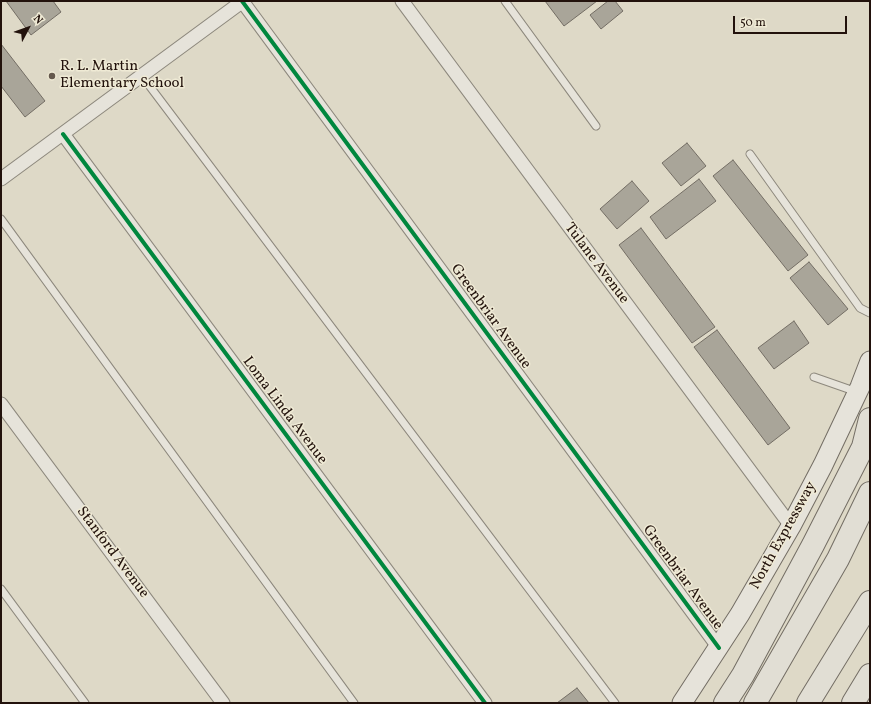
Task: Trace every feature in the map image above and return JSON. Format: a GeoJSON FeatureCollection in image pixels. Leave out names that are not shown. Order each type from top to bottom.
{"type":"FeatureCollection","features":[{"type":"Feature","properties":{"kind":"highway"},"geometry":{"type":"LineString","coordinates":[[724,703],[743,675],[813,545],[863,447],[870,419]]}},
{"type":"Feature","properties":{"kind":"highway"},"geometry":{"type":"LineString","coordinates":[[755,703],[838,559],[870,493]]}},
{"type":"Feature","properties":{"kind":"highway"},"geometry":{"type":"LineString","coordinates":[[808,703],[870,602]]}},
{"type":"Feature","properties":{"kind":"highway"},"geometry":{"type":"LineString","coordinates":[[853,703],[870,674]]}},
{"type":"Feature","properties":{"kind":"main road","name":"North Expressway"},"geometry":{"type":"LineString","coordinates":[[682,703],[740,614],[791,526],[823,465],[870,361]]}},
{"type":"Feature","properties":{"kind":"street"},"geometry":{"type":"LineString","coordinates":[[1,179],[243,1]]}},
{"type":"Feature","properties":{"kind":"street","name":"Greenbriar Avenue"},"geometry":{"type":"LineString","coordinates":[[243,1],[719,648]]}},
{"type":"Feature","properties":{"kind":"street","name":"Tulane Avenue"},"geometry":{"type":"LineString","coordinates":[[402,1],[791,526]]}},
{"type":"Feature","properties":{"kind":"street","name":"Loma Linda Avenue"},"geometry":{"type":"LineString","coordinates":[[63,134],[485,703]]}},
{"type":"Feature","properties":{"kind":"street","name":"Stanford Avenue"},"geometry":{"type":"LineString","coordinates":[[1,404],[223,703]]}},
{"type":"Feature","properties":{"kind":"lane"},"geometry":{"type":"LineString","coordinates":[[505,1],[596,126]]}},
{"type":"Feature","properties":{"kind":"lane"},"geometry":{"type":"LineString","coordinates":[[142,76],[615,703]]}},
{"type":"Feature","properties":{"kind":"lane"},"geometry":{"type":"LineString","coordinates":[[750,154],[860,308],[870,313]]}},
{"type":"Feature","properties":{"kind":"lane"},"geometry":{"type":"LineString","coordinates":[[1,219],[354,703]]}},
{"type":"Feature","properties":{"kind":"lane"},"geometry":{"type":"LineString","coordinates":[[814,377],[857,392]]}},
{"type":"Feature","properties":{"kind":"lane"},"geometry":{"type":"LineString","coordinates":[[1,589],[85,703]]}},
{"type":"Feature","properties":{"kind":"building"},"geometry":{"type":"Polygon","coordinates":[[[6,1],[53,1],[61,12],[31,35],[6,1]]]}},
{"type":"Feature","properties":{"kind":"building"},"geometry":{"type":"Polygon","coordinates":[[[545,1],[597,1],[564,26],[545,1]]]}},
{"type":"Feature","properties":{"kind":"building"},"geometry":{"type":"Polygon","coordinates":[[[608,1],[615,1],[623,11],[601,29],[590,15],[608,1]]]}},
{"type":"Feature","properties":{"kind":"building"},"geometry":{"type":"Polygon","coordinates":[[[1,44],[45,101],[25,117],[1,86],[1,44]]]}},
{"type":"Feature","properties":{"kind":"building"},"geometry":{"type":"Polygon","coordinates":[[[687,143],[706,166],[681,186],[662,163],[687,143]]]}},
{"type":"Feature","properties":{"kind":"building"},"geometry":{"type":"Polygon","coordinates":[[[733,160],[808,255],[788,271],[713,176],[733,160]]]}},
{"type":"Feature","properties":{"kind":"building"},"geometry":{"type":"Polygon","coordinates":[[[699,179],[716,201],[666,239],[650,217],[699,179]]]}},
{"type":"Feature","properties":{"kind":"building"},"geometry":{"type":"Polygon","coordinates":[[[632,181],[649,201],[617,229],[600,209],[632,181]]]}},
{"type":"Feature","properties":{"kind":"building"},"geometry":{"type":"Polygon","coordinates":[[[641,228],[715,327],[692,343],[619,245],[641,228]]]}},
{"type":"Feature","properties":{"kind":"building"},"geometry":{"type":"Polygon","coordinates":[[[809,262],[848,309],[828,325],[790,278],[809,262]]]}},
{"type":"Feature","properties":{"kind":"building"},"geometry":{"type":"Polygon","coordinates":[[[794,321],[809,343],[774,369],[758,348],[794,321]]]}},
{"type":"Feature","properties":{"kind":"building"},"geometry":{"type":"Polygon","coordinates":[[[717,330],[790,428],[768,445],[694,347],[717,330]]]}},
{"type":"Feature","properties":{"kind":"building"},"geometry":{"type":"Polygon","coordinates":[[[577,688],[589,703],[557,703],[577,688]]]}},
{"type":"Feature","properties":{"kind":"cycle path"},"geometry":{"type":"LineString","coordinates":[[242,1],[719,648]]}},
{"type":"Feature","properties":{"kind":"cycle path"},"geometry":{"type":"LineString","coordinates":[[63,134],[485,703]]}},
{"type":"Feature","properties":{"kind":"place","name":"R. L. Martin Elementary School"},"geometry":{"type":"Point","coordinates":[52,76]}}]}
